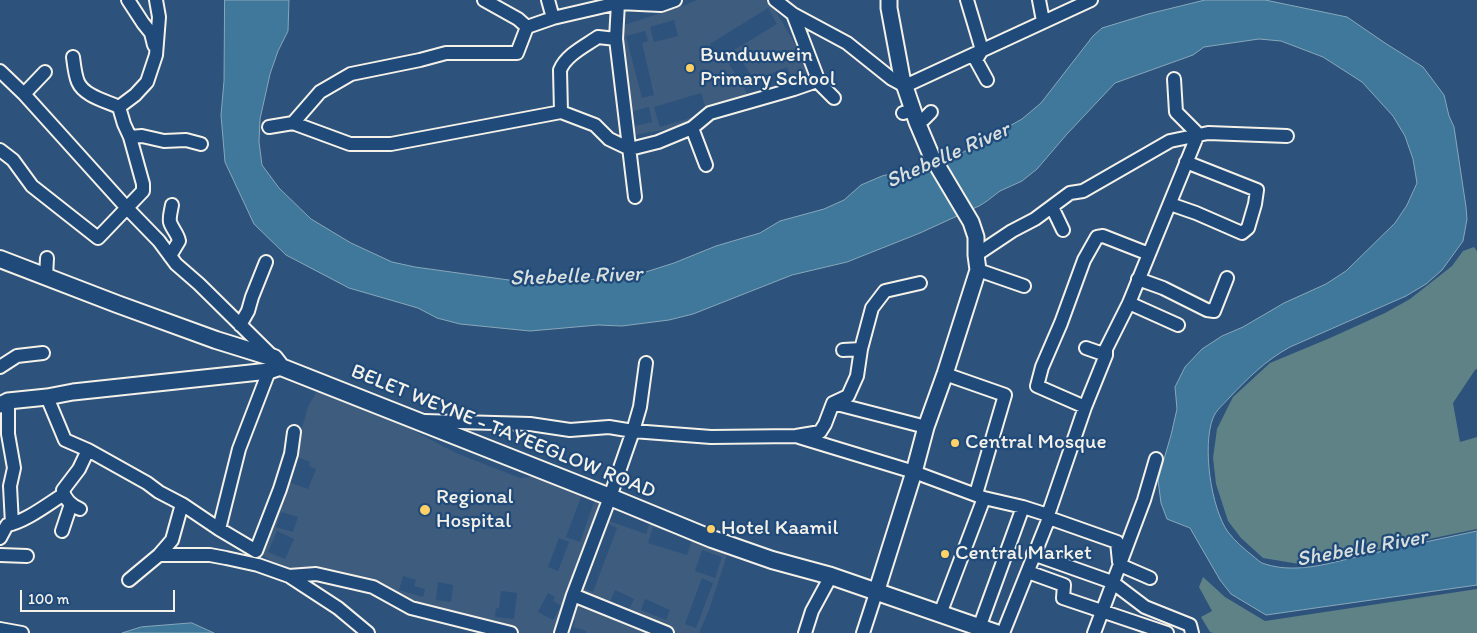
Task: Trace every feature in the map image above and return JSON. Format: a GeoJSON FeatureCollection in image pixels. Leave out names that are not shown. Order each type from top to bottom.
{"type":"FeatureCollection","features":[{"type":"Feature","properties":{"kind":"main road","name":"BELET WEYNE - TAYEEGLOW ROAD"},"geometry":{"type":"LineString","coordinates":[[0,259],[216,340],[275,366],[610,497],[712,539],[772,560],[831,576],[940,614],[960,627],[991,632]]}},
{"type":"Feature","properties":{"kind":"street"},"geometry":{"type":"LineString","coordinates":[[128,0],[152,33],[156,55]]}},
{"type":"Feature","properties":{"kind":"street"},"geometry":{"type":"LineString","coordinates":[[119,107],[135,95],[147,82],[156,55],[159,17],[156,0]]}},
{"type":"Feature","properties":{"kind":"street"},"geometry":{"type":"LineString","coordinates":[[484,0],[518,19],[527,27]]}},
{"type":"Feature","properties":{"kind":"street"},"geometry":{"type":"LineString","coordinates":[[548,0],[553,18]]}},
{"type":"Feature","properties":{"kind":"street"},"geometry":{"type":"LineString","coordinates":[[293,123],[320,92],[351,74],[446,53],[517,53],[527,27],[553,18],[618,3],[661,5],[675,0]]}},
{"type":"Feature","properties":{"kind":"street"},"geometry":{"type":"LineString","coordinates":[[775,0],[793,14],[847,43],[892,79],[905,86]]}},
{"type":"Feature","properties":{"kind":"street"},"geometry":{"type":"LineString","coordinates":[[863,633],[914,472],[926,427],[946,374],[978,270],[976,237],[971,222],[911,115],[902,78],[889,0]]}},
{"type":"Feature","properties":{"kind":"street"},"geometry":{"type":"LineString","coordinates":[[967,0],[982,50],[976,60],[986,80]]}},
{"type":"Feature","properties":{"kind":"street"},"geometry":{"type":"LineString","coordinates":[[1039,0],[1043,21]]}},
{"type":"Feature","properties":{"kind":"street"},"geometry":{"type":"LineString","coordinates":[[905,86],[1091,0]]}},
{"type":"Feature","properties":{"kind":"street"},"geometry":{"type":"LineString","coordinates":[[618,3],[616,39],[635,197]]}},
{"type":"Feature","properties":{"kind":"street"},"geometry":{"type":"LineString","coordinates":[[793,14],[817,81],[834,98]]}},
{"type":"Feature","properties":{"kind":"street"},"geometry":{"type":"LineString","coordinates":[[560,112],[560,70],[562,65],[569,57],[598,37],[616,39]]}},
{"type":"Feature","properties":{"kind":"street"},"geometry":{"type":"LineString","coordinates":[[0,150],[13,160],[32,186],[98,238],[142,191],[142,184],[130,137],[119,107],[90,94],[82,88],[77,81],[73,57]]}},
{"type":"Feature","properties":{"kind":"street"},"geometry":{"type":"LineString","coordinates":[[0,71],[24,94],[159,241],[176,264],[240,325],[275,366]]}},
{"type":"Feature","properties":{"kind":"street"},"geometry":{"type":"LineString","coordinates":[[24,94],[45,72]]}},
{"type":"Feature","properties":{"kind":"street"},"geometry":{"type":"LineString","coordinates":[[1174,79],[1176,112],[1198,134]]}},
{"type":"Feature","properties":{"kind":"street"},"geometry":{"type":"LineString","coordinates":[[269,127],[293,123],[350,144],[391,144],[560,112],[595,125],[609,139],[630,149],[658,142],[692,128],[710,113],[817,81]]}},
{"type":"Feature","properties":{"kind":"street"},"geometry":{"type":"LineString","coordinates":[[911,115],[924,118],[931,112]]}},
{"type":"Feature","properties":{"kind":"street"},"geometry":{"type":"LineString","coordinates":[[692,128],[706,165]]}},
{"type":"Feature","properties":{"kind":"street"},"geometry":{"type":"LineString","coordinates":[[976,255],[1012,231],[1035,219],[1070,193],[1083,191],[1170,141],[1208,133],[1287,136]]}},
{"type":"Feature","properties":{"kind":"street"},"geometry":{"type":"LineString","coordinates":[[991,632],[1028,572],[1085,407],[1106,355],[1106,349],[1129,303],[1198,134]]}},
{"type":"Feature","properties":{"kind":"street"},"geometry":{"type":"LineString","coordinates":[[130,137],[142,136],[164,141],[186,140],[201,144]]}},
{"type":"Feature","properties":{"kind":"street"},"geometry":{"type":"LineString","coordinates":[[1170,204],[1242,233],[1248,228],[1257,190],[1186,162]]}},
{"type":"Feature","properties":{"kind":"street"},"geometry":{"type":"LineString","coordinates":[[170,256],[179,241],[170,219],[172,205]]}},
{"type":"Feature","properties":{"kind":"street"},"geometry":{"type":"LineString","coordinates":[[1052,207],[1062,230]]}},
{"type":"Feature","properties":{"kind":"street"},"geometry":{"type":"LineString","coordinates":[[1085,407],[1037,386],[1042,367],[1061,323],[1084,260],[1097,237],[1103,236],[1149,254]]}},
{"type":"Feature","properties":{"kind":"street"},"geometry":{"type":"LineString","coordinates":[[46,277],[47,258]]}},
{"type":"Feature","properties":{"kind":"street"},"geometry":{"type":"LineString","coordinates":[[240,325],[248,311],[266,262]]}},
{"type":"Feature","properties":{"kind":"street"},"geometry":{"type":"LineString","coordinates":[[978,270],[1024,286]]}},
{"type":"Feature","properties":{"kind":"street"},"geometry":{"type":"LineString","coordinates":[[1138,278],[1207,310],[1214,311],[1226,278]]}},
{"type":"Feature","properties":{"kind":"street"},"geometry":{"type":"LineString","coordinates":[[415,421],[531,419],[570,430],[608,427],[711,437],[796,436],[820,432],[833,404],[848,396],[857,376],[861,349],[872,308],[885,290],[920,283]]}},
{"type":"Feature","properties":{"kind":"street"},"geometry":{"type":"LineString","coordinates":[[1129,303],[1178,325]]}},
{"type":"Feature","properties":{"kind":"street"},"geometry":{"type":"LineString","coordinates":[[1086,348],[1106,355]]}},
{"type":"Feature","properties":{"kind":"street"},"geometry":{"type":"LineString","coordinates":[[843,350],[861,349]]}},
{"type":"Feature","properties":{"kind":"street"},"geometry":{"type":"LineString","coordinates":[[0,367],[17,356],[43,353]]}},
{"type":"Feature","properties":{"kind":"street"},"geometry":{"type":"LineString","coordinates":[[561,633],[633,430],[640,407],[646,363]]}},
{"type":"Feature","properties":{"kind":"street"},"geometry":{"type":"LineString","coordinates":[[12,524],[10,486],[14,468],[4,403],[109,387],[275,366]]}},
{"type":"Feature","properties":{"kind":"street"},"geometry":{"type":"LineString","coordinates":[[219,529],[239,449],[275,366]]}},
{"type":"Feature","properties":{"kind":"street"},"geometry":{"type":"LineString","coordinates":[[940,614],[980,496],[1005,395],[946,374]]}},
{"type":"Feature","properties":{"kind":"street"},"geometry":{"type":"LineString","coordinates":[[47,397],[65,440],[88,450],[147,483],[256,551],[280,490],[291,454],[294,432]]}},
{"type":"Feature","properties":{"kind":"street"},"geometry":{"type":"LineString","coordinates":[[833,404],[926,427]]}},
{"type":"Feature","properties":{"kind":"street"},"geometry":{"type":"LineString","coordinates":[[796,436],[914,472],[980,496],[1023,507],[1117,542],[1120,565]]}},
{"type":"Feature","properties":{"kind":"street"},"geometry":{"type":"LineString","coordinates":[[72,502],[63,490],[79,468],[88,450]]}},
{"type":"Feature","properties":{"kind":"street"},"geometry":{"type":"LineString","coordinates":[[1094,633],[1144,500],[1156,459]]}},
{"type":"Feature","properties":{"kind":"street"},"geometry":{"type":"LineString","coordinates":[[0,538],[7,525],[72,502]]}},
{"type":"Feature","properties":{"kind":"street"},"geometry":{"type":"LineString","coordinates":[[62,531],[72,502]]}},
{"type":"Feature","properties":{"kind":"street"},"geometry":{"type":"LineString","coordinates":[[129,580],[172,540],[182,504]]}},
{"type":"Feature","properties":{"kind":"street"},"geometry":{"type":"LineString","coordinates":[[991,632],[1023,507]]}},
{"type":"Feature","properties":{"kind":"street"},"geometry":{"type":"LineString","coordinates":[[159,554],[226,558],[258,565],[290,576],[338,608],[368,633]]}},
{"type":"Feature","properties":{"kind":"street"},"geometry":{"type":"LineString","coordinates":[[1033,554],[1112,582],[1145,607],[1190,625],[1192,633]]}},
{"type":"Feature","properties":{"kind":"street"},"geometry":{"type":"LineString","coordinates":[[0,555],[27,556]]}},
{"type":"Feature","properties":{"kind":"street"},"geometry":{"type":"LineString","coordinates":[[1120,565],[1150,578]]}},
{"type":"Feature","properties":{"kind":"street"},"geometry":{"type":"LineString","coordinates":[[1028,572],[1064,585],[1063,598],[1103,611],[1140,629],[1166,633]]}},
{"type":"Feature","properties":{"kind":"street"},"geometry":{"type":"LineString","coordinates":[[290,576],[316,574],[373,587],[412,608],[511,633]]}},
{"type":"Feature","properties":{"kind":"street"},"geometry":{"type":"LineString","coordinates":[[805,633],[812,611],[831,576]]}},
{"type":"Feature","properties":{"kind":"street"},"geometry":{"type":"LineString","coordinates":[[573,595],[667,633]]}},
{"type":"Feature","properties":{"kind":"street"},"geometry":{"type":"LineString","coordinates":[[1140,629],[1145,607]]}},
{"type":"Feature","properties":{"kind":"street"},"geometry":{"type":"LineString","coordinates":[[4,631],[22,633]]}},
{"type":"Feature","properties":{"kind":"shaded area"},"geometry":{"type":"Polygon","coordinates":[[[225,0],[289,0],[288,31],[278,51],[270,74],[260,119],[259,142],[262,165],[279,188],[311,219],[351,243],[392,262],[516,281],[562,277],[585,280],[630,277],[674,263],[716,246],[760,233],[780,221],[824,209],[844,200],[861,185],[882,176],[951,159],[1022,119],[1041,103],[1093,36],[1102,28],[1205,0],[1265,0],[1347,17],[1423,67],[1444,95],[1454,127],[1466,207],[1467,219],[1463,241],[1442,270],[1426,284],[1406,296],[1290,347],[1265,364],[1243,383],[1213,418],[1208,444],[1208,460],[1213,493],[1222,521],[1228,532],[1260,562],[1278,567],[1304,568],[1317,566],[1477,531],[1477,585],[1266,615],[1231,594],[1220,580],[1190,528],[1167,519],[1161,503],[1158,480],[1177,409],[1175,387],[1185,367],[1202,349],[1222,336],[1243,327],[1284,303],[1326,284],[1346,271],[1395,223],[1407,205],[1417,183],[1413,159],[1405,136],[1393,116],[1362,82],[1323,57],[1281,41],[1259,39],[1204,47],[1193,55],[1115,83],[1037,169],[1022,181],[1000,191],[979,206],[920,233],[847,262],[792,275],[693,314],[669,320],[622,326],[598,325],[530,331],[460,324],[437,318],[418,308],[349,288],[286,255],[254,224],[225,162],[221,115],[224,81],[225,0]]]}},
{"type":"Feature","properties":{"kind":"shaded area","name":"Bunduuwein Primary School"},"geometry":{"type":"Polygon","coordinates":[[[697,0],[765,0],[771,3],[815,78],[668,129],[635,135],[617,45],[621,26],[697,0]],[[768,8],[710,44],[719,59],[777,24],[768,8]],[[674,20],[650,27],[654,42],[678,36],[674,20]],[[645,31],[626,36],[642,98],[654,95],[642,43],[648,41],[645,31]],[[740,58],[729,64],[741,84],[752,77],[740,58]],[[787,67],[743,85],[748,96],[792,78],[787,67]],[[701,93],[654,107],[660,127],[707,113],[701,93]],[[649,107],[631,112],[635,126],[652,122],[649,107]]]}},
{"type":"Feature","properties":{"kind":"shaded area","name":"Regional Hospital"},"geometry":{"type":"Polygon","coordinates":[[[318,389],[395,421],[456,453],[520,478],[539,476],[727,551],[709,610],[699,633],[586,633],[586,631],[573,627],[575,621],[567,619],[565,633],[517,633],[437,610],[401,602],[343,575],[317,566],[300,570],[280,569],[258,551],[296,448],[308,407],[318,389]],[[295,456],[285,481],[308,489],[316,469],[309,466],[310,462],[295,456]],[[581,497],[566,537],[580,542],[594,502],[581,497]],[[613,509],[609,521],[646,534],[650,522],[613,509]],[[281,512],[276,527],[293,532],[298,517],[281,512]],[[606,523],[582,588],[593,592],[617,528],[606,523]],[[653,527],[648,543],[687,555],[692,539],[653,527]],[[277,531],[268,552],[285,559],[294,539],[277,531]],[[559,538],[548,567],[558,571],[569,542],[559,538]],[[702,550],[695,571],[715,578],[722,557],[702,550]],[[403,576],[399,590],[423,597],[425,589],[414,586],[416,580],[403,576]],[[702,578],[685,624],[696,628],[713,583],[702,578]],[[438,582],[436,600],[451,602],[453,585],[438,582]],[[615,590],[610,602],[628,611],[634,599],[615,590]],[[501,591],[499,609],[496,608],[495,617],[514,619],[517,593],[501,591]],[[548,593],[538,612],[553,620],[561,606],[553,601],[555,597],[548,593]],[[645,599],[641,610],[666,620],[670,610],[645,599]]]}},
{"type":"Feature","properties":{"kind":"shaded area"},"geometry":{"type":"Polygon","coordinates":[[[192,623],[214,633],[122,633],[141,627],[192,623]]]}},
{"type":"Feature","properties":{"kind":"green space"},"geometry":{"type":"Polygon","coordinates":[[[1474,247],[1477,251],[1477,369],[1453,403],[1460,442],[1477,437],[1477,529],[1319,562],[1299,564],[1263,558],[1241,538],[1228,521],[1216,484],[1213,458],[1217,429],[1233,397],[1270,363],[1385,313],[1410,299],[1452,266],[1463,251],[1474,247]]]}},
{"type":"Feature","properties":{"kind":"green space"},"geometry":{"type":"Polygon","coordinates":[[[1203,577],[1225,597],[1265,621],[1477,589],[1477,633],[1213,633],[1210,632],[1201,617],[1212,611],[1199,587],[1203,577]]]}},
{"type":"Feature","properties":{"kind":"place","name":"Bunduuwein Primary School"},"geometry":{"type":"Point","coordinates":[690,68]}},
{"type":"Feature","properties":{"kind":"place","name":"Central Mosque"},"geometry":{"type":"Point","coordinates":[955,443]}},
{"type":"Feature","properties":{"kind":"place","name":"Regional Hospital"},"geometry":{"type":"Point","coordinates":[425,510]}},
{"type":"Feature","properties":{"kind":"place","name":"Hotel Kaamil"},"geometry":{"type":"Point","coordinates":[711,529]}},
{"type":"Feature","properties":{"kind":"place","name":"Central Market"},"geometry":{"type":"Point","coordinates":[945,554]}},
{"type":"Feature","properties":{"kind":"water label","name":"Shebelle River"},"geometry":{"type":"Point","coordinates":[948,156]}},
{"type":"Feature","properties":{"kind":"water label","name":"Shebelle River"},"geometry":{"type":"Point","coordinates":[576,277]}},
{"type":"Feature","properties":{"kind":"water label","name":"Shebelle River"},"geometry":{"type":"Point","coordinates":[1362,549]}}]}
